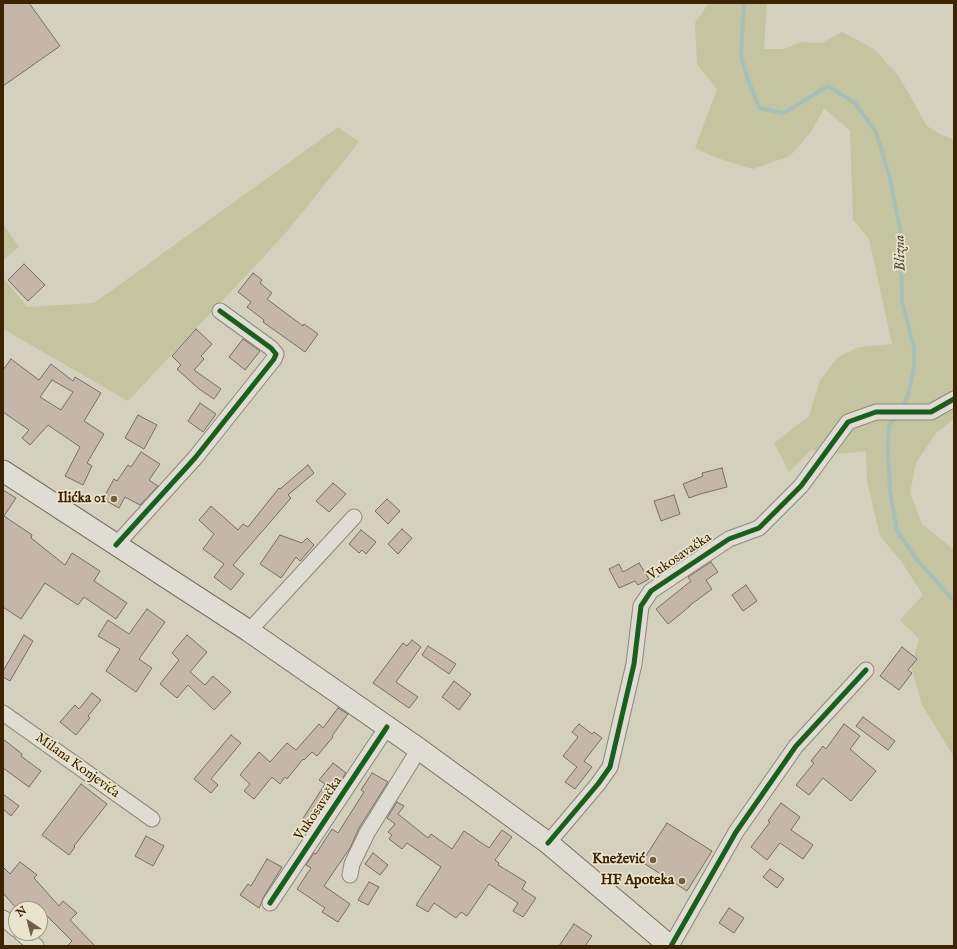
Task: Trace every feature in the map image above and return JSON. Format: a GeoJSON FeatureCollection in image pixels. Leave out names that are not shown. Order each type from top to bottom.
{"type":"FeatureCollection","features":[{"type":"Feature","properties":{"kind":"main road"},"geometry":{"type":"LineString","coordinates":[[3,471],[249,631],[419,749],[548,843],[671,946]]}},
{"type":"Feature","properties":{"kind":"street"},"geometry":{"type":"LineString","coordinates":[[116,545],[195,458],[274,359],[276,354],[271,348],[220,311]]}},
{"type":"Feature","properties":{"kind":"street","name":"Vukosavačka"},"geometry":{"type":"LineString","coordinates":[[548,843],[598,784],[610,767],[634,664],[641,606],[651,591],[729,539],[759,528],[801,486],[848,422],[876,412],[931,412],[954,399]]}},
{"type":"Feature","properties":{"kind":"street"},"geometry":{"type":"LineString","coordinates":[[249,631],[354,517]]}},
{"type":"Feature","properties":{"kind":"street"},"geometry":{"type":"LineString","coordinates":[[671,946],[736,832],[779,770],[796,746],[866,670]]}},
{"type":"Feature","properties":{"kind":"street","name":"Milana Konjevića"},"geometry":{"type":"LineString","coordinates":[[3,713],[152,819]]}},
{"type":"Feature","properties":{"kind":"street","name":"Vukosavačka"},"geometry":{"type":"LineString","coordinates":[[270,903],[387,727]]}},
{"type":"Feature","properties":{"kind":"street"},"geometry":{"type":"LineString","coordinates":[[350,876],[352,864],[367,833],[419,749]]}},
{"type":"Feature","properties":{"kind":"green space"},"geometry":{"type":"Polygon","coordinates":[[[709,3],[767,3],[764,49],[784,49],[802,42],[822,43],[842,32],[874,49],[898,75],[927,126],[954,140],[954,419],[936,433],[916,463],[910,493],[922,524],[954,550],[954,757],[922,705],[911,666],[919,639],[900,620],[923,595],[901,561],[880,536],[867,481],[866,451],[838,454],[811,450],[789,472],[774,443],[809,416],[820,380],[838,357],[859,347],[892,344],[869,239],[853,220],[850,131],[824,108],[812,131],[790,156],[753,169],[717,158],[695,148],[717,89],[697,64],[695,23],[709,3]]]}},
{"type":"Feature","properties":{"kind":"green space"},"geometry":{"type":"Polygon","coordinates":[[[338,127],[359,142],[284,235],[128,401],[3,329],[3,277],[27,307],[94,303],[338,127]]]}},
{"type":"Feature","properties":{"kind":"green space"},"geometry":{"type":"Polygon","coordinates":[[[3,224],[19,247],[3,260],[3,224]]]}},
{"type":"Feature","properties":{"kind":"building"},"geometry":{"type":"Polygon","coordinates":[[[3,3],[29,3],[60,46],[3,86],[3,3]]]}},
{"type":"Feature","properties":{"kind":"building"},"geometry":{"type":"Polygon","coordinates":[[[24,264],[45,285],[28,301],[8,280],[24,264]]]}},
{"type":"Feature","properties":{"kind":"building"},"geometry":{"type":"Polygon","coordinates":[[[253,273],[262,280],[260,283],[272,293],[267,299],[303,326],[304,324],[318,334],[305,352],[263,322],[264,320],[247,307],[251,302],[238,292],[253,273]]]}},
{"type":"Feature","properties":{"kind":"building"},"geometry":{"type":"Polygon","coordinates":[[[196,329],[212,344],[201,356],[204,359],[194,370],[221,389],[214,399],[199,389],[177,369],[181,365],[172,356],[196,329]]]}},
{"type":"Feature","properties":{"kind":"building"},"geometry":{"type":"Polygon","coordinates":[[[243,339],[260,351],[245,370],[229,357],[243,339]]]}},
{"type":"Feature","properties":{"kind":"building"},"geometry":{"type":"Polygon","coordinates":[[[11,359],[39,380],[51,364],[73,381],[75,377],[101,393],[84,421],[104,434],[87,463],[92,466],[83,485],[65,476],[80,447],[48,425],[30,445],[22,438],[29,430],[3,412],[3,370],[11,359]],[[52,380],[40,397],[61,410],[73,392],[52,380]]]}},
{"type":"Feature","properties":{"kind":"building"},"geometry":{"type":"Polygon","coordinates":[[[200,403],[216,414],[203,432],[188,421],[200,403]]]}},
{"type":"Feature","properties":{"kind":"building"},"geometry":{"type":"Polygon","coordinates":[[[138,415],[157,425],[144,449],[125,438],[138,415]]]}},
{"type":"Feature","properties":{"kind":"building"},"geometry":{"type":"Polygon","coordinates":[[[141,452],[160,464],[149,480],[158,486],[140,505],[125,497],[119,508],[103,499],[114,479],[117,481],[128,465],[131,467],[141,452]]]}},
{"type":"Feature","properties":{"kind":"building"},"geometry":{"type":"Polygon","coordinates":[[[308,465],[314,473],[288,495],[291,498],[233,565],[244,574],[231,590],[214,577],[224,564],[203,549],[214,534],[199,520],[211,506],[238,530],[243,524],[248,527],[279,488],[280,489],[308,465]]]}},
{"type":"Feature","properties":{"kind":"building"},"geometry":{"type":"Polygon","coordinates":[[[722,468],[727,487],[689,498],[683,484],[703,476],[702,473],[722,468]]]}},
{"type":"Feature","properties":{"kind":"building"},"geometry":{"type":"Polygon","coordinates":[[[333,483],[346,494],[329,512],[316,501],[333,483]]]}},
{"type":"Feature","properties":{"kind":"building"},"geometry":{"type":"Polygon","coordinates":[[[3,490],[16,498],[4,516],[32,535],[31,538],[65,565],[72,553],[100,571],[94,581],[127,603],[116,619],[84,597],[78,605],[45,583],[21,619],[3,607],[3,490]]]}},
{"type":"Feature","properties":{"kind":"building"},"geometry":{"type":"Polygon","coordinates":[[[674,495],[680,514],[661,521],[654,501],[674,495]]]}},
{"type":"Feature","properties":{"kind":"building"},"geometry":{"type":"Polygon","coordinates":[[[387,499],[400,511],[388,524],[375,511],[387,499]]]}},
{"type":"Feature","properties":{"kind":"building"},"geometry":{"type":"Polygon","coordinates":[[[402,529],[412,538],[398,554],[388,544],[402,529]]]}},
{"type":"Feature","properties":{"kind":"building"},"geometry":{"type":"Polygon","coordinates":[[[361,530],[376,542],[366,554],[362,550],[359,553],[349,544],[361,530]]]}},
{"type":"Feature","properties":{"kind":"building"},"geometry":{"type":"Polygon","coordinates":[[[280,535],[302,543],[307,538],[314,545],[300,561],[296,557],[281,578],[260,564],[280,535]]]}},
{"type":"Feature","properties":{"kind":"building"},"geometry":{"type":"Polygon","coordinates":[[[711,562],[718,572],[706,580],[712,589],[668,624],[656,609],[691,581],[688,577],[711,562]]]}},
{"type":"Feature","properties":{"kind":"building"},"geometry":{"type":"Polygon","coordinates":[[[639,563],[649,579],[638,585],[635,581],[619,588],[609,569],[619,564],[623,572],[639,563]]]}},
{"type":"Feature","properties":{"kind":"building"},"geometry":{"type":"Polygon","coordinates":[[[746,585],[757,601],[743,611],[732,595],[746,585]]]}},
{"type":"Feature","properties":{"kind":"building"},"geometry":{"type":"Polygon","coordinates":[[[147,609],[165,622],[139,659],[152,668],[136,692],[106,671],[120,649],[98,636],[108,620],[129,634],[147,609]]]}},
{"type":"Feature","properties":{"kind":"building"},"geometry":{"type":"Polygon","coordinates":[[[24,635],[33,641],[10,681],[3,677],[3,671],[24,635]]]}},
{"type":"Feature","properties":{"kind":"building"},"geometry":{"type":"Polygon","coordinates":[[[187,635],[207,652],[190,672],[205,685],[213,676],[231,692],[214,710],[188,685],[177,698],[160,684],[179,660],[172,653],[187,635]]]}},
{"type":"Feature","properties":{"kind":"building"},"geometry":{"type":"Polygon","coordinates":[[[412,640],[421,647],[396,682],[418,697],[409,708],[373,683],[403,643],[407,646],[412,640]]]}},
{"type":"Feature","properties":{"kind":"building"},"geometry":{"type":"Polygon","coordinates":[[[428,646],[456,664],[449,674],[422,655],[428,646]]]}},
{"type":"Feature","properties":{"kind":"building"},"geometry":{"type":"Polygon","coordinates":[[[902,647],[917,659],[908,670],[912,673],[899,690],[880,676],[902,647]]]}},
{"type":"Feature","properties":{"kind":"building"},"geometry":{"type":"Polygon","coordinates":[[[454,681],[471,694],[459,710],[442,697],[454,681]]]}},
{"type":"Feature","properties":{"kind":"building"},"geometry":{"type":"Polygon","coordinates":[[[92,693],[101,700],[88,716],[90,718],[76,735],[60,722],[75,705],[79,709],[92,693]]]}},
{"type":"Feature","properties":{"kind":"building"},"geometry":{"type":"Polygon","coordinates":[[[338,708],[348,714],[332,736],[333,737],[317,756],[312,752],[304,760],[303,759],[287,779],[285,777],[280,784],[272,777],[254,799],[244,791],[250,784],[240,775],[259,752],[270,762],[287,743],[296,750],[319,724],[323,728],[338,708]]]}},
{"type":"Feature","properties":{"kind":"building"},"geometry":{"type":"Polygon","coordinates":[[[863,717],[895,741],[888,750],[856,726],[863,717]]]}},
{"type":"Feature","properties":{"kind":"building"},"geometry":{"type":"Polygon","coordinates":[[[579,724],[592,734],[594,732],[602,738],[584,761],[592,767],[575,789],[565,782],[577,767],[563,756],[578,737],[572,732],[579,724]]]}},
{"type":"Feature","properties":{"kind":"building"},"geometry":{"type":"Polygon","coordinates":[[[844,724],[860,736],[850,749],[876,771],[851,801],[823,778],[809,795],[796,785],[814,763],[811,761],[823,746],[826,749],[844,724]]]}},
{"type":"Feature","properties":{"kind":"building"},"geometry":{"type":"Polygon","coordinates":[[[231,735],[241,743],[211,779],[218,785],[211,793],[194,779],[231,735]]]}},
{"type":"Feature","properties":{"kind":"building"},"geometry":{"type":"Polygon","coordinates":[[[3,739],[22,754],[21,756],[41,771],[29,787],[3,768],[3,739]]]}},
{"type":"Feature","properties":{"kind":"building"},"geometry":{"type":"Polygon","coordinates":[[[333,763],[346,773],[310,825],[302,820],[325,784],[319,780],[333,763]]]}},
{"type":"Feature","properties":{"kind":"building"},"geometry":{"type":"Polygon","coordinates":[[[372,773],[388,782],[359,828],[350,848],[324,886],[350,904],[338,922],[322,912],[325,908],[297,889],[311,868],[306,865],[314,853],[316,854],[332,829],[338,833],[364,792],[361,790],[372,773]]]}},
{"type":"Feature","properties":{"kind":"building"},"geometry":{"type":"Polygon","coordinates":[[[81,784],[107,804],[74,846],[75,847],[69,855],[42,835],[81,784]]]}},
{"type":"Feature","properties":{"kind":"building"},"geometry":{"type":"Polygon","coordinates":[[[3,794],[19,806],[11,816],[3,809],[3,794]]]}},
{"type":"Feature","properties":{"kind":"building"},"geometry":{"type":"Polygon","coordinates":[[[397,802],[404,806],[398,814],[428,838],[431,834],[452,849],[464,831],[489,848],[502,830],[512,837],[495,860],[499,863],[498,865],[526,882],[522,889],[536,898],[523,917],[513,911],[518,903],[489,884],[467,916],[461,912],[456,918],[434,903],[428,912],[416,905],[441,867],[407,843],[402,849],[389,839],[392,835],[388,832],[395,824],[387,818],[397,802]]]}},
{"type":"Feature","properties":{"kind":"building"},"geometry":{"type":"Polygon","coordinates":[[[781,803],[800,817],[791,830],[813,845],[803,859],[780,843],[767,860],[751,847],[770,822],[768,821],[781,803]]]}},
{"type":"Feature","properties":{"kind":"building"},"geometry":{"type":"Polygon","coordinates":[[[667,823],[712,851],[687,891],[642,862],[667,823]]]}},
{"type":"Feature","properties":{"kind":"building"},"geometry":{"type":"Polygon","coordinates":[[[146,836],[164,846],[153,866],[135,856],[146,836]]]}},
{"type":"Feature","properties":{"kind":"building"},"geometry":{"type":"Polygon","coordinates":[[[373,853],[388,865],[380,875],[365,864],[373,853]]]}},
{"type":"Feature","properties":{"kind":"building"},"geometry":{"type":"Polygon","coordinates":[[[267,859],[282,867],[263,898],[259,908],[240,895],[248,884],[251,886],[267,859]]]}},
{"type":"Feature","properties":{"kind":"building"},"geometry":{"type":"Polygon","coordinates":[[[20,862],[37,875],[34,878],[59,906],[63,901],[77,913],[70,920],[95,946],[67,946],[72,941],[48,917],[48,901],[10,901],[3,893],[3,867],[10,874],[20,862]]]}},
{"type":"Feature","properties":{"kind":"building"},"geometry":{"type":"Polygon","coordinates":[[[770,869],[784,879],[777,888],[763,877],[770,869]]]}},
{"type":"Feature","properties":{"kind":"building"},"geometry":{"type":"Polygon","coordinates":[[[369,882],[379,887],[368,905],[358,900],[369,882]]]}},
{"type":"Feature","properties":{"kind":"building"},"geometry":{"type":"Polygon","coordinates":[[[729,908],[744,918],[734,933],[719,923],[729,908]]]}},
{"type":"Feature","properties":{"kind":"building"},"geometry":{"type":"Polygon","coordinates":[[[574,924],[592,936],[585,946],[559,946],[574,924]]]}},
{"type":"Feature","properties":{"kind":"waterway","name":"Blizna"},"geometry":{"type":"LineString","coordinates":[[744,3],[741,56],[759,108],[784,113],[828,86],[855,103],[876,132],[889,174],[901,234],[902,301],[914,348],[914,367],[908,396],[902,408]]}},
{"type":"Feature","properties":{"kind":"waterway","name":"Blizna"},"geometry":{"type":"LineString","coordinates":[[897,415],[889,426],[888,450],[890,491],[897,531],[918,561],[954,601]]}},
{"type":"Feature","properties":{"kind":"cycle path"},"geometry":{"type":"LineString","coordinates":[[116,545],[195,458],[274,359],[276,354],[271,348],[220,311]]}},
{"type":"Feature","properties":{"kind":"cycle path"},"geometry":{"type":"LineString","coordinates":[[548,843],[598,784],[610,767],[634,664],[641,606],[651,591],[729,539],[759,528],[801,486],[848,422],[876,412],[931,412],[954,399]]}},
{"type":"Feature","properties":{"kind":"cycle path"},"geometry":{"type":"LineString","coordinates":[[671,946],[736,832],[796,746],[866,670]]}},
{"type":"Feature","properties":{"kind":"cycle path"},"geometry":{"type":"LineString","coordinates":[[270,903],[387,727]]}},
{"type":"Feature","properties":{"kind":"place","name":"Ilićka 01"},"geometry":{"type":"Point","coordinates":[114,499]}},
{"type":"Feature","properties":{"kind":"place","name":"Knežević"},"geometry":{"type":"Point","coordinates":[653,860]}},
{"type":"Feature","properties":{"kind":"place","name":"HF Apoteka"},"geometry":{"type":"Point","coordinates":[682,881]}}]}
